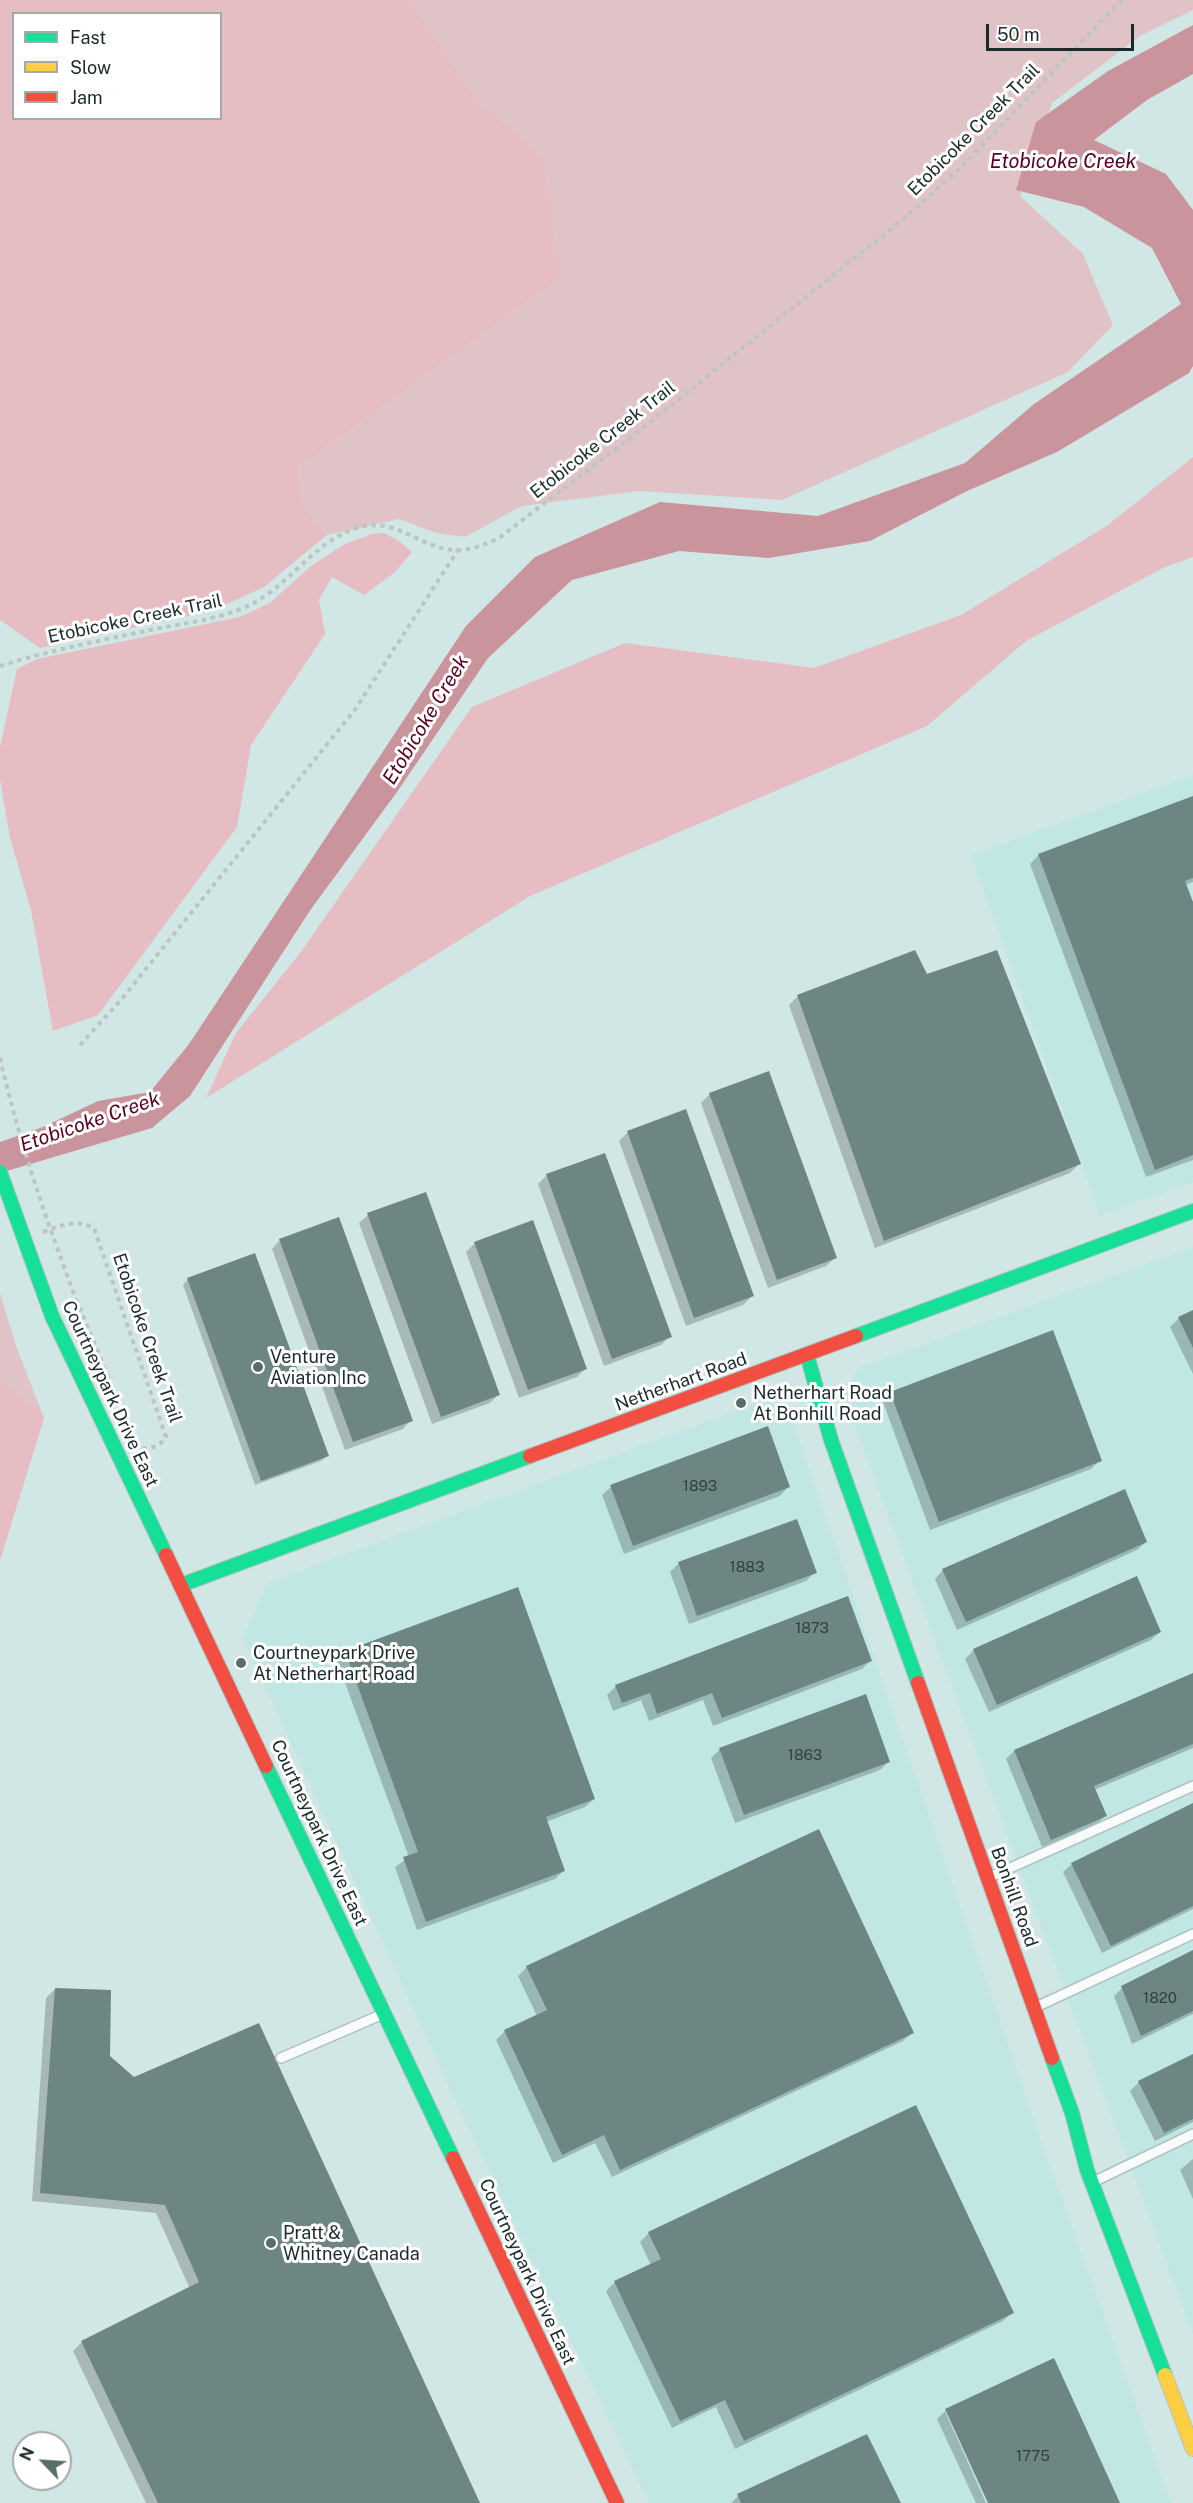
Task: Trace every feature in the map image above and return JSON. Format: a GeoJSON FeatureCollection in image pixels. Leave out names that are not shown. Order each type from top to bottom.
{"type":"FeatureCollection","features":[{"type":"Feature","properties":{"kind":"street","name":"Courtneypark Drive East"},"geometry":{"type":"LineString","coordinates":[[0,1172],[52,1316],[617,2503]]}},
{"type":"Feature","properties":{"kind":"street","name":"Netherhart Road"},"geometry":{"type":"LineString","coordinates":[[181,1585],[1193,1211]]}},
{"type":"Feature","properties":{"kind":"street","name":"Bonhill Road"},"geometry":{"type":"LineString","coordinates":[[807,1355],[831,1440],[1072,2113],[1092,2183],[1193,2449]]}},
{"type":"Feature","properties":{"kind":"lane"},"geometry":{"type":"LineString","coordinates":[[988,1878],[1193,1786]]}},
{"type":"Feature","properties":{"kind":"lane"},"geometry":{"type":"LineString","coordinates":[[1034,2008],[1193,1934]]}},
{"type":"Feature","properties":{"kind":"lane"},"geometry":{"type":"LineString","coordinates":[[281,2058],[384,2013]]}},
{"type":"Feature","properties":{"kind":"lane"},"geometry":{"type":"LineString","coordinates":[[1092,2183],[1193,2134]]}},
{"type":"Feature","properties":{"kind":"path","name":"Etobicoke Creek Trail"},"geometry":{"type":"LineString","coordinates":[[0,666],[49,651],[218,616],[249,605],[275,589],[312,556],[341,535],[359,528],[378,524],[396,528],[430,544],[458,550],[479,547],[499,538],[643,428],[902,220],[960,168],[1122,0]]}},
{"type":"Feature","properties":{"kind":"path"},"geometry":{"type":"LineString","coordinates":[[80,1045],[120,1001],[354,711],[458,550]]}},
{"type":"Feature","properties":{"kind":"path"},"geometry":{"type":"LineString","coordinates":[[0,1058],[20,1137],[42,1208],[76,1299],[112,1385]]}},
{"type":"Feature","properties":{"kind":"path","name":"Etobicoke Creek Trail"},"geometry":{"type":"LineString","coordinates":[[66,1224],[82,1222],[94,1227],[166,1437],[162,1443],[153,1448],[138,1449],[134,1438]]}},
{"type":"Feature","properties":{"kind":"shaded area"},"geometry":{"type":"Polygon","coordinates":[[[0,0],[410,0],[479,104],[517,132],[543,162],[560,278],[298,468],[303,505],[327,535],[264,587],[212,611],[40,648],[0,620],[0,0]]]}},
{"type":"Feature","properties":{"kind":"shaded area"},"geometry":{"type":"Polygon","coordinates":[[[410,0],[1193,0],[1193,10],[1140,36],[1052,103],[1020,196],[1083,254],[1113,325],[1068,372],[782,500],[639,491],[522,506],[465,537],[436,533],[399,519],[327,535],[303,505],[298,468],[560,278],[517,132],[479,104],[410,0]]]}},
{"type":"Feature","properties":{"kind":"shaded area"},"geometry":{"type":"Polygon","coordinates":[[[1193,457],[1193,557],[1163,568],[1026,641],[927,726],[530,896],[206,1098],[236,1033],[300,953],[472,707],[625,643],[814,668],[961,615],[1108,525],[1193,457]]]}},
{"type":"Feature","properties":{"kind":"shaded area"},"geometry":{"type":"Polygon","coordinates":[[[384,533],[399,541],[412,552],[395,572],[364,595],[332,577],[319,600],[325,634],[251,745],[237,827],[98,1015],[53,1031],[31,910],[10,838],[0,779],[0,747],[17,669],[37,659],[240,617],[270,603],[311,566],[345,544],[372,534],[384,533]]]}},
{"type":"Feature","properties":{"kind":"shaded area"},"geometry":{"type":"Polygon","coordinates":[[[1193,775],[1193,1182],[1100,1216],[971,855],[1193,775]]]}},
{"type":"Feature","properties":{"kind":"shaded area"},"geometry":{"type":"Polygon","coordinates":[[[1193,1247],[1193,2334],[843,1394],[859,1368],[1193,1247]]]}},
{"type":"Feature","properties":{"kind":"shaded area"},"geometry":{"type":"Polygon","coordinates":[[[0,1293],[16,1346],[44,1418],[0,1560],[0,1293]]]}},
{"type":"Feature","properties":{"kind":"shaded area"},"geometry":{"type":"Polygon","coordinates":[[[0,1380],[44,1418],[0,1560],[0,1380]]]}},
{"type":"Feature","properties":{"kind":"shaded area"},"geometry":{"type":"Polygon","coordinates":[[[766,1400],[789,1410],[1042,2143],[1171,2503],[649,2503],[458,2106],[243,1639],[267,1583],[766,1400]]]}},
{"type":"Feature","properties":{"kind":"water","name":"Etobicoke Creek"},"geometry":{"type":"Polygon","coordinates":[[[1193,25],[1193,74],[1147,100],[1094,140],[1166,174],[1193,210],[1193,366],[1189,373],[1057,452],[967,491],[870,541],[769,558],[679,551],[572,580],[488,658],[397,792],[311,909],[190,1096],[152,1128],[0,1173],[0,1142],[43,1127],[98,1101],[150,1092],[189,1044],[466,626],[535,557],[660,502],[818,516],[965,463],[1034,404],[1181,304],[1152,248],[1084,207],[1016,190],[1036,122],[1108,71],[1193,25]]]}},
{"type":"Feature","properties":{"kind":"building"},"geometry":{"type":"Polygon","coordinates":[[[1193,796],[1193,878],[1185,881],[1193,902],[1193,1155],[1155,1170],[1038,854],[1193,796]]]}},
{"type":"Feature","properties":{"kind":"building"},"geometry":{"type":"Polygon","coordinates":[[[915,950],[927,974],[997,950],[1081,1164],[884,1241],[797,995],[915,950]]]}},
{"type":"Feature","properties":{"kind":"building"},"geometry":{"type":"Polygon","coordinates":[[[769,1071],[837,1258],[777,1280],[709,1093],[769,1071]]]}},
{"type":"Feature","properties":{"kind":"building"},"geometry":{"type":"Polygon","coordinates":[[[686,1109],[754,1296],[694,1318],[627,1131],[686,1109]]]}},
{"type":"Feature","properties":{"kind":"building"},"geometry":{"type":"Polygon","coordinates":[[[605,1153],[672,1337],[612,1359],[546,1174],[605,1153]]]}},
{"type":"Feature","properties":{"kind":"building"},"geometry":{"type":"Polygon","coordinates":[[[426,1192],[500,1395],[441,1417],[367,1213],[426,1192]]]}},
{"type":"Feature","properties":{"kind":"building"},"geometry":{"type":"Polygon","coordinates":[[[339,1217],[413,1421],[353,1442],[279,1239],[339,1217]]]}},
{"type":"Feature","properties":{"kind":"building"},"geometry":{"type":"Polygon","coordinates":[[[533,1220],[587,1369],[528,1390],[474,1242],[533,1220]]]}},
{"type":"Feature","properties":{"kind":"building","name":"Venture Aviation Inc"},"geometry":{"type":"Polygon","coordinates":[[[255,1253],[329,1456],[261,1481],[187,1278],[255,1253]]]}},
{"type":"Feature","properties":{"kind":"building"},"geometry":{"type":"Polygon","coordinates":[[[1193,1310],[1193,1348],[1178,1317],[1193,1310]]]}},
{"type":"Feature","properties":{"kind":"building"},"geometry":{"type":"Polygon","coordinates":[[[1053,1330],[1102,1461],[939,1522],[890,1392],[1053,1330]]]}},
{"type":"Feature","properties":{"kind":"building"},"geometry":{"type":"Polygon","coordinates":[[[768,1426],[790,1487],[633,1546],[610,1485],[768,1426]]]}},
{"type":"Feature","properties":{"kind":"building"},"geometry":{"type":"Polygon","coordinates":[[[1125,1489],[1147,1542],[966,1622],[942,1569],[1125,1489]]]}},
{"type":"Feature","properties":{"kind":"building"},"geometry":{"type":"Polygon","coordinates":[[[797,1519],[817,1573],[697,1616],[678,1562],[797,1519]]]}},
{"type":"Feature","properties":{"kind":"building"},"geometry":{"type":"Polygon","coordinates":[[[1137,1576],[1161,1632],[997,1705],[973,1649],[1137,1576]]]}},
{"type":"Feature","properties":{"kind":"building"},"geometry":{"type":"Polygon","coordinates":[[[518,1587],[595,1799],[546,1817],[565,1871],[426,1922],[403,1857],[418,1852],[345,1651],[518,1587]]]}},
{"type":"Feature","properties":{"kind":"building"},"geometry":{"type":"Polygon","coordinates":[[[848,1596],[872,1661],[722,1718],[712,1693],[657,1714],[650,1693],[622,1703],[615,1685],[848,1596]]]}},
{"type":"Feature","properties":{"kind":"building"},"geometry":{"type":"Polygon","coordinates":[[[1193,1673],[1193,1744],[1094,1786],[1107,1816],[1051,1840],[1014,1750],[1193,1673]]]}},
{"type":"Feature","properties":{"kind":"building"},"geometry":{"type":"Polygon","coordinates":[[[866,1694],[890,1762],[744,1815],[719,1748],[866,1694]]]}},
{"type":"Feature","properties":{"kind":"building"},"geometry":{"type":"Polygon","coordinates":[[[1193,1803],[1193,1906],[1111,1946],[1071,1863],[1193,1803]]]}},
{"type":"Feature","properties":{"kind":"building"},"geometry":{"type":"Polygon","coordinates":[[[819,1829],[914,2033],[620,2170],[604,2135],[562,2155],[504,2030],[547,2010],[526,1966],[819,1829]]]}},
{"type":"Feature","properties":{"kind":"building"},"geometry":{"type":"Polygon","coordinates":[[[1193,1950],[1193,2011],[1141,2036],[1121,1986],[1193,1950]]]}},
{"type":"Feature","properties":{"kind":"building","name":"Pratt & Whitney Canada"},"geometry":{"type":"Polygon","coordinates":[[[55,1988],[111,1990],[110,2056],[134,2077],[259,2023],[480,2503],[158,2503],[81,2341],[199,2282],[165,2205],[40,2193],[55,1988]]]}},
{"type":"Feature","properties":{"kind":"building"},"geometry":{"type":"Polygon","coordinates":[[[1193,2054],[1193,2119],[1164,2133],[1138,2081],[1193,2054]]]}},
{"type":"Feature","properties":{"kind":"building"},"geometry":{"type":"Polygon","coordinates":[[[916,2105],[1014,2313],[744,2441],[725,2400],[680,2421],[614,2281],[661,2259],[648,2232],[916,2105]]]}},
{"type":"Feature","properties":{"kind":"building"},"geometry":{"type":"Polygon","coordinates":[[[1054,2358],[1120,2503],[988,2503],[945,2409],[1054,2358]]]}},
{"type":"Feature","properties":{"kind":"building"},"geometry":{"type":"Polygon","coordinates":[[[867,2434],[901,2503],[741,2503],[737,2494],[867,2434]]]}},
{"type":"Feature","properties":{"kind":"traffic: fast"},"geometry":{"type":"LineString","coordinates":[[0,1172],[52,1316]]}},
{"type":"Feature","properties":{"kind":"traffic: fast"},"geometry":{"type":"LineString","coordinates":[[856,1336],[1193,1211]]}},
{"type":"Feature","properties":{"kind":"traffic: fast"},"geometry":{"type":"LineString","coordinates":[[52,1316],[166,1555]]}},
{"type":"Feature","properties":{"kind":"traffic: fast"},"geometry":{"type":"LineString","coordinates":[[807,1355],[831,1440],[918,1683]]}},
{"type":"Feature","properties":{"kind":"traffic: fast"},"geometry":{"type":"LineString","coordinates":[[181,1585],[530,1456]]}},
{"type":"Feature","properties":{"kind":"traffic: fast"},"geometry":{"type":"LineString","coordinates":[[266,1766],[453,2158]]}},
{"type":"Feature","properties":{"kind":"traffic: fast"},"geometry":{"type":"LineString","coordinates":[[1052,2058],[1072,2113],[1087,2170],[1165,2375]]}},
{"type":"Feature","properties":{"kind":"traffic: slow"},"geometry":{"type":"LineString","coordinates":[[1165,2375],[1193,2449]]}},
{"type":"Feature","properties":{"kind":"traffic: jam"},"geometry":{"type":"LineString","coordinates":[[530,1456],[856,1336]]}},
{"type":"Feature","properties":{"kind":"traffic: jam"},"geometry":{"type":"LineString","coordinates":[[166,1555],[266,1766]]}},
{"type":"Feature","properties":{"kind":"traffic: jam"},"geometry":{"type":"LineString","coordinates":[[918,1683],[1052,2058]]}},
{"type":"Feature","properties":{"kind":"traffic: jam"},"geometry":{"type":"LineString","coordinates":[[453,2158],[617,2503]]}},
{"type":"Feature","properties":{"kind":"place","name":"Venture Aviation Inc"},"geometry":{"type":"Point","coordinates":[258,1367]}},
{"type":"Feature","properties":{"kind":"place","name":"Netherhart Road At Bonhill Road"},"geometry":{"type":"Point","coordinates":[741,1403]}},
{"type":"Feature","properties":{"kind":"place","name":"Courtneypark Drive At Netherhart Road"},"geometry":{"type":"Point","coordinates":[241,1663]}},
{"type":"Feature","properties":{"kind":"place","name":"Pratt & Whitney Canada"},"geometry":{"type":"Point","coordinates":[271,2243]}}]}
